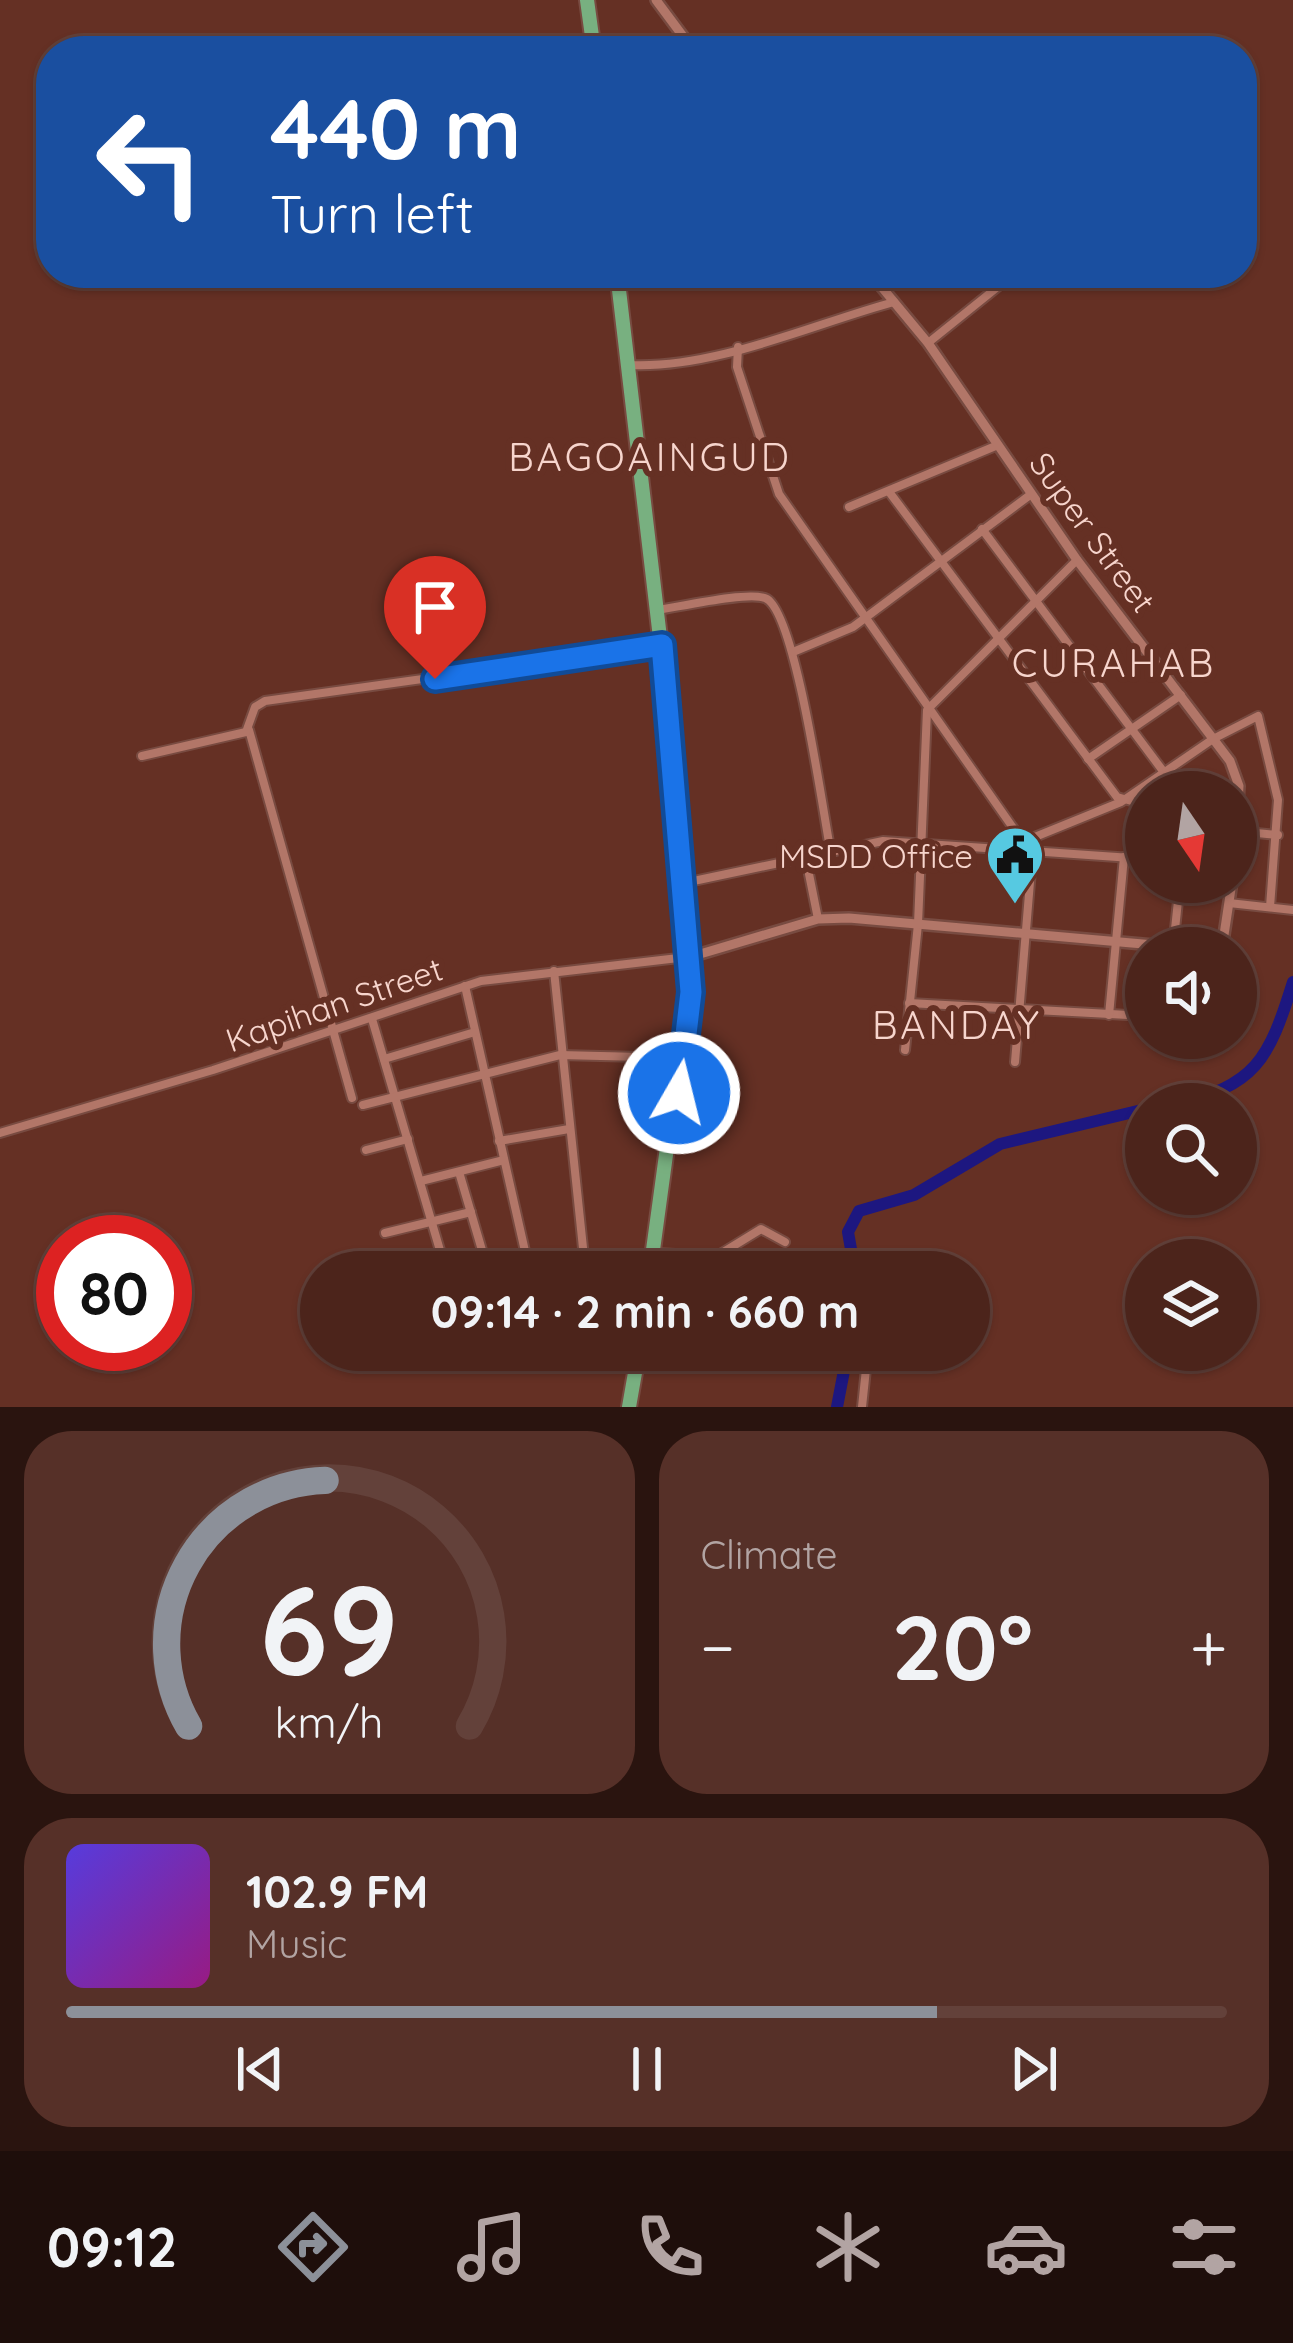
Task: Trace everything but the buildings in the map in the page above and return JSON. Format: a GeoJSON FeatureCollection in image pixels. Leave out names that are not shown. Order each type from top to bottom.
{"type":"FeatureCollection","features":[{"type":"Feature","properties":{"kind":"highway"},"geometry":{"type":"LineString","coordinates":[[587,0],[592,36]]}},
{"type":"Feature","properties":{"kind":"highway"},"geometry":{"type":"LineString","coordinates":[[619,288],[662,645],[689,956],[684,1058],[653,1251]]}},
{"type":"Feature","properties":{"kind":"highway"},"geometry":{"type":"LineString","coordinates":[[629,1407],[635,1371]]}},
{"type":"Feature","properties":{"kind":"street"},"geometry":{"type":"LineString","coordinates":[[656,0],[683,36]]}},
{"type":"Feature","properties":{"kind":"street","name":"Super Street"},"geometry":{"type":"LineString","coordinates":[[884,288],[1234,771]]}},
{"type":"Feature","properties":{"kind":"street"},"geometry":{"type":"LineString","coordinates":[[928,343],[997,288]]}},
{"type":"Feature","properties":{"kind":"street"},"geometry":{"type":"LineString","coordinates":[[628,365],[662,364],[813,330],[896,301]]}},
{"type":"Feature","properties":{"kind":"street"},"geometry":{"type":"LineString","coordinates":[[738,347],[736,367],[772,480],[927,710],[1030,843],[1015,1062]]}},
{"type":"Feature","properties":{"kind":"street"},"geometry":{"type":"LineString","coordinates":[[850,507],[998,445]]}},
{"type":"Feature","properties":{"kind":"street"},"geometry":{"type":"LineString","coordinates":[[890,493],[1125,803]]}},
{"type":"Feature","properties":{"kind":"street"},"geometry":{"type":"LineString","coordinates":[[793,652],[845,632],[1030,495]]}},
{"type":"Feature","properties":{"kind":"street"},"geometry":{"type":"LineString","coordinates":[[982,529],[1163,771],[1250,717],[1262,718],[1273,767],[1278,835],[1270,907]]}},
{"type":"Feature","properties":{"kind":"street"},"geometry":{"type":"LineString","coordinates":[[905,1049],[918,924],[927,710],[1077,560]]}},
{"type":"Feature","properties":{"kind":"street"},"geometry":{"type":"LineString","coordinates":[[658,610],[763,596],[782,618],[793,652],[830,848]]}},
{"type":"Feature","properties":{"kind":"street"},"geometry":{"type":"LineString","coordinates":[[352,1098],[249,730],[255,706],[662,645]]}},
{"type":"Feature","properties":{"kind":"street"},"geometry":{"type":"LineString","coordinates":[[1088,759],[1181,695]]}},
{"type":"Feature","properties":{"kind":"street"},"geometry":{"type":"LineString","coordinates":[[142,756],[249,730]]}},
{"type":"Feature","properties":{"kind":"street"},"geometry":{"type":"LineString","coordinates":[[682,883],[830,848],[922,842],[1010,847],[1030,843],[1125,799]]}},
{"type":"Feature","properties":{"kind":"street"},"geometry":{"type":"LineString","coordinates":[[1257,834],[1278,835]]}},
{"type":"Feature","properties":{"kind":"street"},"geometry":{"type":"LineString","coordinates":[[1030,843],[1124,857],[1109,1016]]}},
{"type":"Feature","properties":{"kind":"street"},"geometry":{"type":"LineString","coordinates":[[806,854],[818,919]]}},
{"type":"Feature","properties":{"kind":"street"},"geometry":{"type":"LineString","coordinates":[[1225,927],[1229,904],[1293,910]]}},
{"type":"Feature","properties":{"kind":"street"},"geometry":{"type":"LineString","coordinates":[[689,956],[818,919],[1125,942]]}},
{"type":"Feature","properties":{"kind":"street","name":"Kapihan Street"},"geometry":{"type":"LineString","coordinates":[[0,1133],[465,986],[689,956]]}},
{"type":"Feature","properties":{"kind":"street"},"geometry":{"type":"LineString","coordinates":[[554,971],[583,1251]]}},
{"type":"Feature","properties":{"kind":"street"},"geometry":{"type":"LineString","coordinates":[[465,986],[525,1251]]}},
{"type":"Feature","properties":{"kind":"street"},"geometry":{"type":"LineString","coordinates":[[909,1003],[1020,1006],[1125,1016]]}},
{"type":"Feature","properties":{"kind":"street"},"geometry":{"type":"LineString","coordinates":[[372,1019],[440,1251]]}},
{"type":"Feature","properties":{"kind":"street"},"geometry":{"type":"LineString","coordinates":[[384,1058],[475,1032]]}},
{"type":"Feature","properties":{"kind":"street"},"geometry":{"type":"LineString","coordinates":[[363,1105],[560,1055],[607,1052],[684,1058]]}},
{"type":"Feature","properties":{"kind":"street"},"geometry":{"type":"LineString","coordinates":[[500,1141],[570,1129]]}},
{"type":"Feature","properties":{"kind":"street"},"geometry":{"type":"LineString","coordinates":[[366,1150],[408,1139]]}},
{"type":"Feature","properties":{"kind":"street"},"geometry":{"type":"LineString","coordinates":[[421,1181],[504,1160]]}},
{"type":"Feature","properties":{"kind":"street"},"geometry":{"type":"LineString","coordinates":[[459,1172],[482,1251]]}},
{"type":"Feature","properties":{"kind":"street"},"geometry":{"type":"LineString","coordinates":[[385,1233],[471,1212]]}},
{"type":"Feature","properties":{"kind":"street"},"geometry":{"type":"LineString","coordinates":[[725,1251],[761,1229],[785,1242]]}},
{"type":"Feature","properties":{"kind":"street"},"geometry":{"type":"LineString","coordinates":[[862,1407],[866,1371]]}},
{"type":"Feature","properties":{"kind":"waterway"},"geometry":{"type":"LineString","coordinates":[[1233,1083],[1266,1050],[1293,982]]}},
{"type":"Feature","properties":{"kind":"waterway"},"geometry":{"type":"LineString","coordinates":[[851,1251],[848,1232],[859,1211],[914,1195],[1000,1144],[1125,1114]]}},
{"type":"Feature","properties":{"kind":"waterway"},"geometry":{"type":"LineString","coordinates":[[837,1407],[844,1371]]}},
{"type":"Feature","properties":{"kind":"place","name":"MSDD Office"},"geometry":{"type":"Point","coordinates":[1015,906]}},
{"type":"Feature","properties":{"kind":"district","name":"BAGOAINGUD"},"geometry":{"type":"Point","coordinates":[650,456]}},
{"type":"Feature","properties":{"kind":"district","name":"CURAHAB"},"geometry":{"type":"Point","coordinates":[1114,662]}},
{"type":"Feature","properties":{"kind":"district","name":"BANDAY"},"geometry":{"type":"Point","coordinates":[957,1024]}},
{"type":"Feature","properties":{"kind":"route"},"geometry":{"type":"LineString","coordinates":[[435,679],[662,645],[691,992],[679,1093]]}}]}
